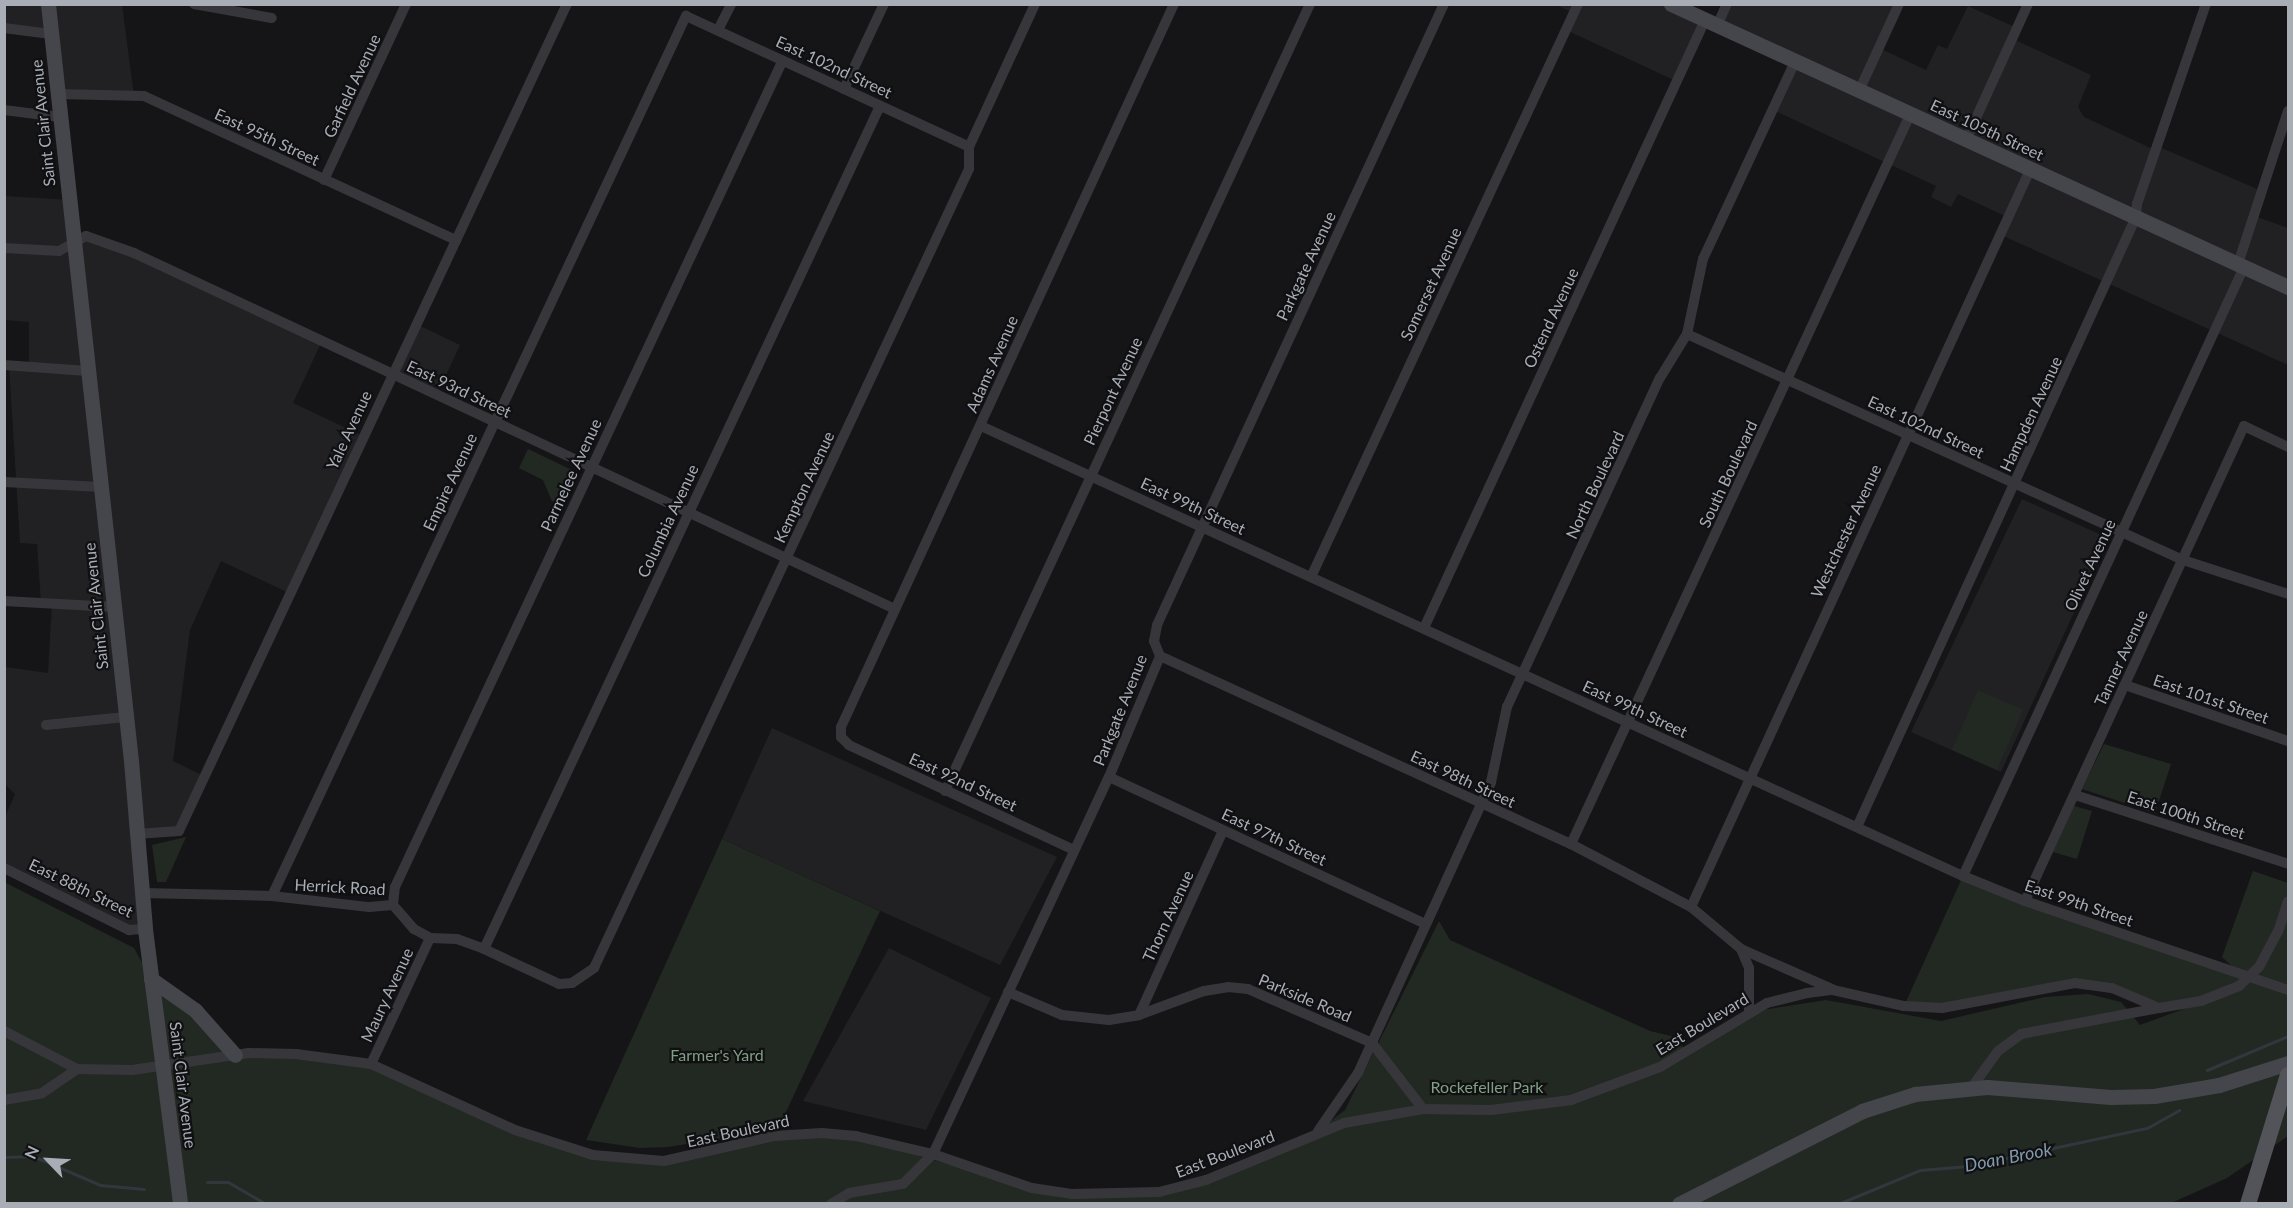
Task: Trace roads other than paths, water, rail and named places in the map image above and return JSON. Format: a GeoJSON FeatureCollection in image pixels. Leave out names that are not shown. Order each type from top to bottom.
{"type":"FeatureCollection","features":[{"type":"Feature","properties":{"kind":"main road","name":"Saint Clair Avenue"},"geometry":{"type":"LineString","coordinates":[[48,4],[126,717],[145,929],[180,1203]]}},
{"type":"Feature","properties":{"kind":"main road","name":"East 105th Street"},"geometry":{"type":"LineString","coordinates":[[1671,4],[2289,288]]}},
{"type":"Feature","properties":{"kind":"main road"},"geometry":{"type":"LineString","coordinates":[[151,979],[195,1010],[235,1055]]}},
{"type":"Feature","properties":{"kind":"main road"},"geometry":{"type":"LineString","coordinates":[[1680,1203],[1862,1111],[1915,1094],[1972,1087],[2121,1097],[2173,1093],[2219,1085],[2289,1063]]}},
{"type":"Feature","properties":{"kind":"main road"},"geometry":{"type":"LineString","coordinates":[[2263,1203],[2250,1196],[2289,1075]]}},
{"type":"Feature","properties":{"kind":"street"},"geometry":{"type":"LineString","coordinates":[[194,4],[272,18]]}},
{"type":"Feature","properties":{"kind":"street","name":"Garfield Avenue"},"geometry":{"type":"LineString","coordinates":[[324,180],[406,4]]}},
{"type":"Feature","properties":{"kind":"street","name":"Yale Avenue"},"geometry":{"type":"LineString","coordinates":[[137,834],[179,831],[567,4]]}},
{"type":"Feature","properties":{"kind":"street"},"geometry":{"type":"LineString","coordinates":[[718,30],[730,4]]}},
{"type":"Feature","properties":{"kind":"street"},"geometry":{"type":"LineString","coordinates":[[844,89],[884,4]]}},
{"type":"Feature","properties":{"kind":"street","name":"Kempton Avenue"},"geometry":{"type":"LineString","coordinates":[[484,949],[559,984],[584,977],[594,968],[969,170],[969,147],[1035,4]]}},
{"type":"Feature","properties":{"kind":"street","name":"Adams Avenue"},"geometry":{"type":"LineString","coordinates":[[841,737],[841,727],[1174,4]]}},
{"type":"Feature","properties":{"kind":"street","name":"Pierpont Avenue"},"geometry":{"type":"LineString","coordinates":[[945,791],[1310,4]]}},
{"type":"Feature","properties":{"kind":"street","name":"Parkgate Avenue"},"geometry":{"type":"LineString","coordinates":[[831,1203],[849,1193],[903,1184],[933,1154],[1109,777],[1160,656],[1154,641],[1157,625],[1444,4]]}},
{"type":"Feature","properties":{"kind":"street","name":"Somerset Avenue"},"geometry":{"type":"LineString","coordinates":[[1311,577],[1578,4]]}},
{"type":"Feature","properties":{"kind":"street","name":"Ostend Avenue"},"geometry":{"type":"LineString","coordinates":[[1424,628],[1711,23],[1727,4]]}},
{"type":"Feature","properties":{"kind":"street"},"geometry":{"type":"LineString","coordinates":[[1859,91],[1899,4]]}},
{"type":"Feature","properties":{"kind":"street"},"geometry":{"type":"LineString","coordinates":[[1966,140],[2028,4]]}},
{"type":"Feature","properties":{"kind":"street","name":"Hampden Avenue"},"geometry":{"type":"LineString","coordinates":[[1857,827],[2136,217],[2137,204],[2206,4]]}},
{"type":"Feature","properties":{"kind":"street","name":"East 102nd Street"},"geometry":{"type":"LineString","coordinates":[[686,16],[969,147]]}},
{"type":"Feature","properties":{"kind":"street","name":"Empire Avenue"},"geometry":{"type":"LineString","coordinates":[[272,896],[686,16]]}},
{"type":"Feature","properties":{"kind":"street"},"geometry":{"type":"LineString","coordinates":[[4,28],[51,34]]}},
{"type":"Feature","properties":{"kind":"street","name":"Parmelee Avenue"},"geometry":{"type":"LineString","coordinates":[[393,905],[395,887],[783,60]]}},
{"type":"Feature","properties":{"kind":"street","name":"North Boulevard"},"geometry":{"type":"LineString","coordinates":[[1318,1131],[1343,1099],[1372,1043],[1481,804],[1499,753],[1507,707],[1660,378],[1687,334],[1703,259],[1795,62]]}},
{"type":"Feature","properties":{"kind":"street","name":"East 95th Street"},"geometry":{"type":"LineString","coordinates":[[58,94],[144,96],[456,240]]}},
{"type":"Feature","properties":{"kind":"street","name":"Columbia Avenue"},"geometry":{"type":"LineString","coordinates":[[484,949],[880,106]]}},
{"type":"Feature","properties":{"kind":"street"},"geometry":{"type":"LineString","coordinates":[[4,110],[60,117]]}},
{"type":"Feature","properties":{"kind":"street","name":"Olivet Avenue"},"geometry":{"type":"LineString","coordinates":[[1964,876],[2241,266],[2289,111]]}},
{"type":"Feature","properties":{"kind":"street","name":"South Boulevard"},"geometry":{"type":"LineString","coordinates":[[1571,844],[1910,115]]}},
{"type":"Feature","properties":{"kind":"street","name":"Westchester Avenue"},"geometry":{"type":"LineString","coordinates":[[1691,907],[1748,778],[2030,170]]}},
{"type":"Feature","properties":{"kind":"street","name":"East 93rd Street"},"geometry":{"type":"LineString","coordinates":[[4,248],[59,251],[86,236],[134,253],[895,609]]}},
{"type":"Feature","properties":{"kind":"street","name":"East 102nd Street"},"geometry":{"type":"LineString","coordinates":[[1687,334],[2183,560],[2289,594]]}},
{"type":"Feature","properties":{"kind":"street"},"geometry":{"type":"LineString","coordinates":[[4,365],[88,371]]}},
{"type":"Feature","properties":{"kind":"street","name":"East 99th Street"},"geometry":{"type":"LineString","coordinates":[[981,426],[1964,876],[2025,901],[2289,990]]}},
{"type":"Feature","properties":{"kind":"street","name":"Tanner Avenue"},"geometry":{"type":"LineString","coordinates":[[2025,901],[2244,426],[2289,447]]}},
{"type":"Feature","properties":{"kind":"street"},"geometry":{"type":"LineString","coordinates":[[4,482],[101,488]]}},
{"type":"Feature","properties":{"kind":"street"},"geometry":{"type":"LineString","coordinates":[[4,601],[114,607]]}},
{"type":"Feature","properties":{"kind":"street","name":"East 98th Street"},"geometry":{"type":"LineString","coordinates":[[1160,656],[1571,844],[1691,907],[1741,949],[1833,990]]}},
{"type":"Feature","properties":{"kind":"street","name":"East 101st Street"},"geometry":{"type":"LineString","coordinates":[[2125,685],[2289,741]]}},
{"type":"Feature","properties":{"kind":"street"},"geometry":{"type":"LineString","coordinates":[[46,725],[126,717]]}},
{"type":"Feature","properties":{"kind":"street","name":"East 92nd Street"},"geometry":{"type":"LineString","coordinates":[[841,737],[849,745],[1074,850]]}},
{"type":"Feature","properties":{"kind":"street","name":"East 97th Street"},"geometry":{"type":"LineString","coordinates":[[1109,777],[1426,924]]}},
{"type":"Feature","properties":{"kind":"street","name":"East 100th Street"},"geometry":{"type":"LineString","coordinates":[[2075,795],[2289,864]]}},
{"type":"Feature","properties":{"kind":"street","name":"Thorn Avenue"},"geometry":{"type":"LineString","coordinates":[[1139,1015],[1223,831]]}},
{"type":"Feature","properties":{"kind":"street","name":"East 88th Street"},"geometry":{"type":"LineString","coordinates":[[4,868],[129,930],[145,929]]}},
{"type":"Feature","properties":{"kind":"street","name":"Herrick Road"},"geometry":{"type":"LineString","coordinates":[[142,893],[272,896],[369,907],[393,905],[414,929],[430,938]]}},
{"type":"Feature","properties":{"kind":"street"},"geometry":{"type":"LineString","coordinates":[[1972,1087],[1998,1051],[2021,1034],[2225,993],[2250,977],[2269,952],[2289,902]]}},
{"type":"Feature","properties":{"kind":"street"},"geometry":{"type":"LineString","coordinates":[[430,938],[457,939],[484,949]]}},
{"type":"Feature","properties":{"kind":"street","name":"Maury Avenue"},"geometry":{"type":"LineString","coordinates":[[370,1064],[430,938]]}},
{"type":"Feature","properties":{"kind":"street"},"geometry":{"type":"LineString","coordinates":[[1741,949],[1749,968],[1749,1012]]}},
{"type":"Feature","properties":{"kind":"street","name":"East Boulevard"},"geometry":{"type":"LineString","coordinates":[[4,1031],[77,1069],[121,1070],[235,1055],[296,1054],[370,1064],[514,1130],[592,1155],[664,1161],[799,1133],[856,1136],[933,1154],[1032,1188],[1114,1195],[1160,1192],[1195,1184],[1262,1158],[1318,1131],[1354,1120],[1423,1109],[1491,1110],[1571,1100],[1660,1067],[1749,1012],[1782,998],[1833,990],[1904,1006],[1942,1008],[1981,1004],[2052,984],[2088,984],[2126,992],[2159,1008]]}},
{"type":"Feature","properties":{"kind":"street","name":"Parkside Road"},"geometry":{"type":"LineString","coordinates":[[1008,992],[1081,1018],[1109,1020],[1139,1015],[1204,992],[1238,988],[1276,998],[1372,1043],[1423,1109]]}},
{"type":"Feature","properties":{"kind":"street"},"geometry":{"type":"LineString","coordinates":[[4,1100],[42,1093],[77,1069]]}},
{"type":"Feature","properties":{"kind":"waterway","name":"Doan Brook"},"geometry":{"type":"LineString","coordinates":[[2207,1070],[2288,1036]]}},
{"type":"Feature","properties":{"kind":"waterway","name":"Doan Brook"},"geometry":{"type":"LineString","coordinates":[[1838,1204],[1920,1170],[1969,1166],[2147,1128],[2179,1110]]}},
{"type":"Feature","properties":{"kind":"waterway","name":"Doan Brook"},"geometry":{"type":"LineString","coordinates":[[4,1157],[33,1156],[100,1185],[144,1189]]}},
{"type":"Feature","properties":{"kind":"waterway","name":"Doan Brook"},"geometry":{"type":"LineString","coordinates":[[207,1182],[228,1182],[266,1204]]}},
{"type":"Feature","properties":{"kind":"park label","name":"Farmer's Yard"},"geometry":{"type":"Point","coordinates":[717,1055]}},
{"type":"Feature","properties":{"kind":"park label","name":"Rockefeller Park"},"geometry":{"type":"Point","coordinates":[1487,1087]}}]}
